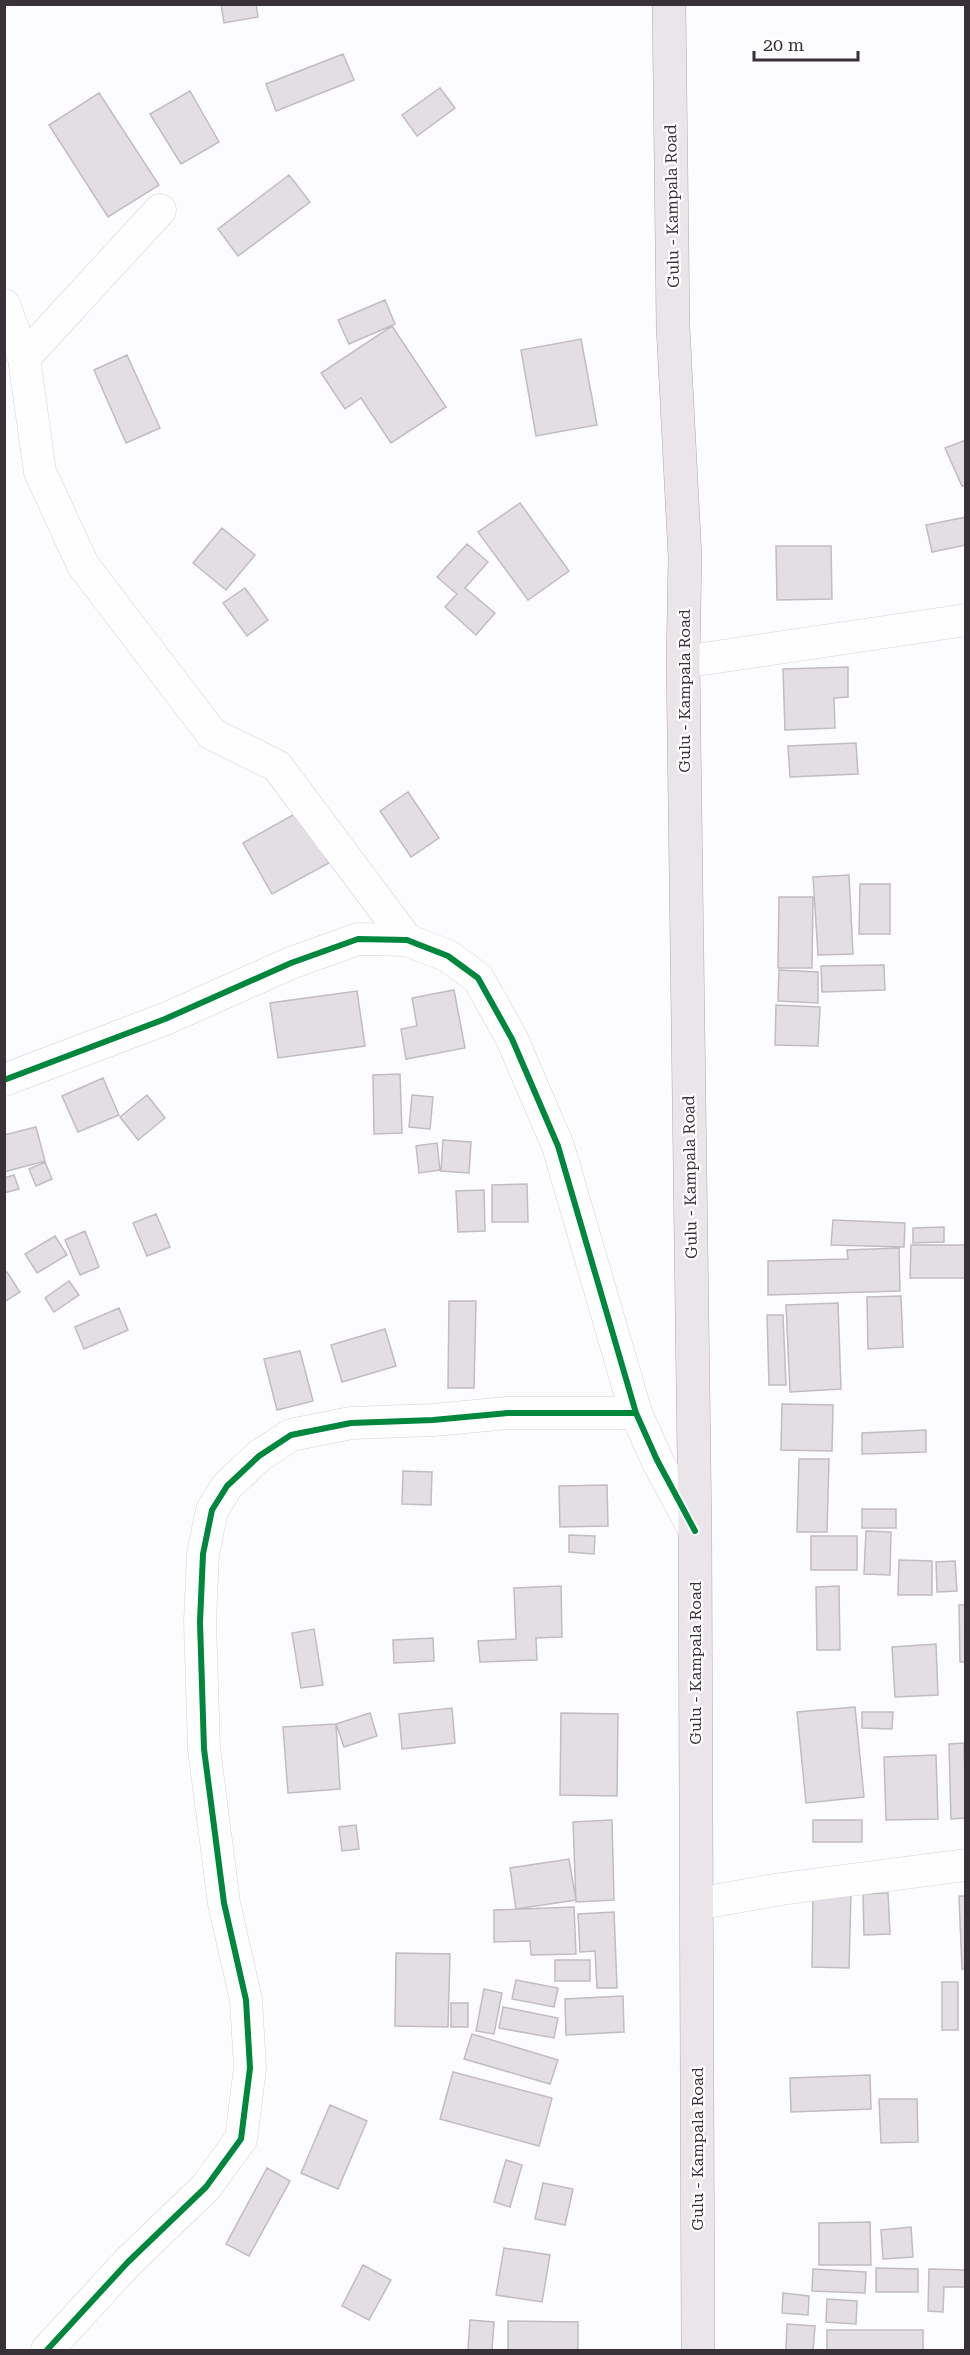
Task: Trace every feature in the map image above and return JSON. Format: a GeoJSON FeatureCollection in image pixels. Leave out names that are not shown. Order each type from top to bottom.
{"type":"FeatureCollection","features":[{"type":"Feature","properties":{"kind":"main road","name":"Gulu - Kampala Road"},"geometry":{"type":"LineString","coordinates":[[669,4],[674,326],[685,558],[683,662],[695,1531],[698,2350]]}},
{"type":"Feature","properties":{"kind":"street"},"geometry":{"type":"LineString","coordinates":[[24,358],[160,210]]}},
{"type":"Feature","properties":{"kind":"street"},"geometry":{"type":"LineString","coordinates":[[4,304],[24,358],[40,472],[83,565],[212,734],[277,766],[407,940]]}},
{"type":"Feature","properties":{"kind":"street"},"geometry":{"type":"LineString","coordinates":[[683,662],[966,620]]}},
{"type":"Feature","properties":{"kind":"street"},"geometry":{"type":"LineString","coordinates":[[4,1080],[165,1019],[291,963],[358,939],[407,940],[448,956],[478,978],[512,1039],[558,1146],[636,1413],[657,1460],[695,1531]]}},
{"type":"Feature","properties":{"kind":"street"},"geometry":{"type":"LineString","coordinates":[[47,2350],[128,2262],[206,2187],[241,2139],[250,2068],[246,2000],[224,1903],[204,1749],[200,1622],[203,1554],[212,1510],[227,1486],[259,1456],[291,1435],[351,1423],[433,1420],[508,1413],[636,1413]]}},
{"type":"Feature","properties":{"kind":"street"},"geometry":{"type":"LineString","coordinates":[[696,1904],[781,1889],[966,1865]]}},
{"type":"Feature","properties":{"kind":"building"},"geometry":{"type":"Polygon","coordinates":[[[221,4],[256,4],[258,17],[224,23],[221,4]]]}},
{"type":"Feature","properties":{"kind":"building"},"geometry":{"type":"Polygon","coordinates":[[[343,54],[354,80],[276,111],[266,84],[343,54]]]}},
{"type":"Feature","properties":{"kind":"building"},"geometry":{"type":"Polygon","coordinates":[[[440,88],[455,108],[417,136],[402,115],[440,88]]]}},
{"type":"Feature","properties":{"kind":"building"},"geometry":{"type":"Polygon","coordinates":[[[190,91],[219,142],[181,164],[150,114],[190,91]]]}},
{"type":"Feature","properties":{"kind":"building"},"geometry":{"type":"Polygon","coordinates":[[[99,93],[159,185],[108,217],[49,125],[99,93]]]}},
{"type":"Feature","properties":{"kind":"building"},"geometry":{"type":"Polygon","coordinates":[[[289,175],[310,202],[238,256],[218,229],[289,175]]]}},
{"type":"Feature","properties":{"kind":"building"},"geometry":{"type":"Polygon","coordinates":[[[385,300],[395,324],[349,344],[338,320],[385,300]]]}},
{"type":"Feature","properties":{"kind":"building"},"geometry":{"type":"Polygon","coordinates":[[[392,326],[446,407],[391,443],[361,398],[345,409],[321,373],[392,326]]]}},
{"type":"Feature","properties":{"kind":"building"},"geometry":{"type":"Polygon","coordinates":[[[581,339],[597,425],[536,436],[521,350],[581,339]]]}},
{"type":"Feature","properties":{"kind":"building"},"geometry":{"type":"Polygon","coordinates":[[[127,355],[160,428],[126,443],[94,370],[127,355]]]}},
{"type":"Feature","properties":{"kind":"building"},"geometry":{"type":"Polygon","coordinates":[[[966,440],[966,485],[962,486],[945,448],[966,440]]]}},
{"type":"Feature","properties":{"kind":"building"},"geometry":{"type":"Polygon","coordinates":[[[520,503],[569,571],[528,600],[478,532],[520,503]]]}},
{"type":"Feature","properties":{"kind":"building"},"geometry":{"type":"Polygon","coordinates":[[[966,517],[966,545],[932,552],[926,525],[966,517]]]}},
{"type":"Feature","properties":{"kind":"building"},"geometry":{"type":"Polygon","coordinates":[[[222,528],[255,555],[226,590],[193,563],[222,528]]]}},
{"type":"Feature","properties":{"kind":"building"},"geometry":{"type":"Polygon","coordinates":[[[467,544],[488,562],[465,588],[495,613],[476,635],[445,607],[457,594],[437,577],[467,544]]]}},
{"type":"Feature","properties":{"kind":"building"},"geometry":{"type":"Polygon","coordinates":[[[776,546],[831,546],[832,599],[777,600],[776,546]]]}},
{"type":"Feature","properties":{"kind":"building"},"geometry":{"type":"Polygon","coordinates":[[[245,588],[268,620],[247,636],[223,603],[245,588]]]}},
{"type":"Feature","properties":{"kind":"building"},"geometry":{"type":"Polygon","coordinates":[[[848,667],[848,697],[834,698],[835,728],[785,730],[783,669],[848,667]]]}},
{"type":"Feature","properties":{"kind":"building"},"geometry":{"type":"Polygon","coordinates":[[[856,743],[858,774],[790,777],[788,746],[856,743]]]}},
{"type":"Feature","properties":{"kind":"building"},"geometry":{"type":"Polygon","coordinates":[[[408,792],[439,838],[411,857],[380,811],[408,792]]]}},
{"type":"Feature","properties":{"kind":"building"},"geometry":{"type":"Polygon","coordinates":[[[300,811],[329,863],[272,894],[243,843],[300,811]]]}},
{"type":"Feature","properties":{"kind":"building"},"geometry":{"type":"Polygon","coordinates":[[[849,875],[853,954],[818,955],[813,877],[849,875]]]}},
{"type":"Feature","properties":{"kind":"building"},"geometry":{"type":"Polygon","coordinates":[[[860,884],[890,884],[890,934],[859,934],[860,884]]]}},
{"type":"Feature","properties":{"kind":"building"},"geometry":{"type":"Polygon","coordinates":[[[779,897],[813,897],[812,968],[778,968],[779,897]]]}},
{"type":"Feature","properties":{"kind":"building"},"geometry":{"type":"Polygon","coordinates":[[[884,965],[885,990],[822,992],[821,966],[884,965]]]}},
{"type":"Feature","properties":{"kind":"building"},"geometry":{"type":"Polygon","coordinates":[[[779,970],[818,972],[818,1003],[778,1001],[779,970]]]}},
{"type":"Feature","properties":{"kind":"building"},"geometry":{"type":"Polygon","coordinates":[[[454,990],[465,1048],[406,1059],[401,1029],[417,1026],[412,998],[454,990]]]}},
{"type":"Feature","properties":{"kind":"building"},"geometry":{"type":"Polygon","coordinates":[[[357,991],[365,1046],[278,1058],[270,1003],[357,991]]]}},
{"type":"Feature","properties":{"kind":"building"},"geometry":{"type":"Polygon","coordinates":[[[776,1005],[820,1007],[818,1046],[775,1045],[776,1005]]]}},
{"type":"Feature","properties":{"kind":"building"},"geometry":{"type":"Polygon","coordinates":[[[400,1074],[402,1133],[374,1134],[373,1075],[400,1074]]]}},
{"type":"Feature","properties":{"kind":"building"},"geometry":{"type":"Polygon","coordinates":[[[103,1078],[119,1115],[78,1132],[62,1096],[103,1078]]]}},
{"type":"Feature","properties":{"kind":"building"},"geometry":{"type":"Polygon","coordinates":[[[147,1095],[165,1118],[138,1140],[120,1117],[147,1095]]]}},
{"type":"Feature","properties":{"kind":"building"},"geometry":{"type":"Polygon","coordinates":[[[412,1095],[433,1097],[430,1129],[409,1127],[412,1095]]]}},
{"type":"Feature","properties":{"kind":"building"},"geometry":{"type":"Polygon","coordinates":[[[36,1127],[45,1161],[4,1172],[4,1135],[36,1127]]]}},
{"type":"Feature","properties":{"kind":"building"},"geometry":{"type":"Polygon","coordinates":[[[443,1140],[471,1142],[469,1173],[441,1171],[443,1140]]]}},
{"type":"Feature","properties":{"kind":"building"},"geometry":{"type":"Polygon","coordinates":[[[437,1143],[440,1170],[419,1173],[416,1146],[437,1143]]]}},
{"type":"Feature","properties":{"kind":"building"},"geometry":{"type":"Polygon","coordinates":[[[45,1162],[52,1179],[36,1186],[29,1169],[45,1162]]]}},
{"type":"Feature","properties":{"kind":"building"},"geometry":{"type":"Polygon","coordinates":[[[14,1175],[19,1189],[4,1193],[4,1178],[14,1175]]]}},
{"type":"Feature","properties":{"kind":"building"},"geometry":{"type":"Polygon","coordinates":[[[527,1184],[528,1222],[492,1222],[492,1185],[527,1184]]]}},
{"type":"Feature","properties":{"kind":"building"},"geometry":{"type":"Polygon","coordinates":[[[484,1190],[485,1231],[458,1232],[456,1191],[484,1190]]]}},
{"type":"Feature","properties":{"kind":"building"},"geometry":{"type":"Polygon","coordinates":[[[156,1214],[170,1247],[147,1256],[133,1223],[156,1214]]]}},
{"type":"Feature","properties":{"kind":"building"},"geometry":{"type":"Polygon","coordinates":[[[833,1220],[905,1223],[904,1247],[831,1245],[833,1220]]]}},
{"type":"Feature","properties":{"kind":"building"},"geometry":{"type":"Polygon","coordinates":[[[944,1227],[944,1242],[913,1243],[913,1228],[944,1227]]]}},
{"type":"Feature","properties":{"kind":"building"},"geometry":{"type":"Polygon","coordinates":[[[85,1231],[99,1267],[80,1275],[65,1240],[85,1231]]]}},
{"type":"Feature","properties":{"kind":"building"},"geometry":{"type":"Polygon","coordinates":[[[55,1236],[67,1255],[37,1273],[25,1254],[55,1236]]]}},
{"type":"Feature","properties":{"kind":"building"},"geometry":{"type":"Polygon","coordinates":[[[911,1245],[966,1245],[966,1278],[910,1278],[911,1245]]]}},
{"type":"Feature","properties":{"kind":"building"},"geometry":{"type":"Polygon","coordinates":[[[899,1248],[900,1291],[768,1295],[768,1261],[848,1259],[847,1250],[899,1248]]]}},
{"type":"Feature","properties":{"kind":"building"},"geometry":{"type":"Polygon","coordinates":[[[7,1272],[20,1292],[4,1302],[4,1274],[7,1272]]]}},
{"type":"Feature","properties":{"kind":"building"},"geometry":{"type":"Polygon","coordinates":[[[69,1281],[79,1295],[54,1312],[45,1298],[69,1281]]]}},
{"type":"Feature","properties":{"kind":"building"},"geometry":{"type":"Polygon","coordinates":[[[901,1296],[903,1347],[868,1349],[867,1297],[901,1296]]]}},
{"type":"Feature","properties":{"kind":"building"},"geometry":{"type":"Polygon","coordinates":[[[449,1301],[476,1301],[474,1388],[448,1388],[449,1301]]]}},
{"type":"Feature","properties":{"kind":"building"},"geometry":{"type":"Polygon","coordinates":[[[838,1303],[841,1389],[790,1392],[786,1305],[838,1303]]]}},
{"type":"Feature","properties":{"kind":"building"},"geometry":{"type":"Polygon","coordinates":[[[119,1308],[128,1330],[84,1349],[75,1327],[119,1308]]]}},
{"type":"Feature","properties":{"kind":"building"},"geometry":{"type":"Polygon","coordinates":[[[767,1315],[783,1315],[786,1385],[769,1385],[767,1315]]]}},
{"type":"Feature","properties":{"kind":"building"},"geometry":{"type":"Polygon","coordinates":[[[385,1329],[396,1366],[342,1382],[331,1345],[385,1329]]]}},
{"type":"Feature","properties":{"kind":"building"},"geometry":{"type":"Polygon","coordinates":[[[300,1351],[313,1401],[277,1410],[264,1359],[300,1351]]]}},
{"type":"Feature","properties":{"kind":"building"},"geometry":{"type":"Polygon","coordinates":[[[782,1404],[833,1405],[832,1451],[781,1450],[782,1404]]]}},
{"type":"Feature","properties":{"kind":"building"},"geometry":{"type":"Polygon","coordinates":[[[926,1430],[926,1452],[862,1454],[862,1433],[926,1430]]]}},
{"type":"Feature","properties":{"kind":"building"},"geometry":{"type":"Polygon","coordinates":[[[799,1459],[829,1459],[827,1532],[797,1532],[799,1459]]]}},
{"type":"Feature","properties":{"kind":"building"},"geometry":{"type":"Polygon","coordinates":[[[403,1471],[432,1472],[431,1505],[402,1504],[403,1471]]]}},
{"type":"Feature","properties":{"kind":"building"},"geometry":{"type":"Polygon","coordinates":[[[607,1485],[608,1526],[560,1527],[559,1486],[607,1485]]]}},
{"type":"Feature","properties":{"kind":"building"},"geometry":{"type":"Polygon","coordinates":[[[862,1509],[896,1509],[896,1528],[862,1528],[862,1509]]]}},
{"type":"Feature","properties":{"kind":"building"},"geometry":{"type":"Polygon","coordinates":[[[866,1531],[891,1532],[890,1575],[864,1574],[866,1531]]]}},
{"type":"Feature","properties":{"kind":"building"},"geometry":{"type":"Polygon","coordinates":[[[569,1535],[595,1536],[594,1554],[569,1552],[569,1535]]]}},
{"type":"Feature","properties":{"kind":"building"},"geometry":{"type":"Polygon","coordinates":[[[811,1536],[857,1536],[857,1570],[811,1570],[811,1536]]]}},
{"type":"Feature","properties":{"kind":"building"},"geometry":{"type":"Polygon","coordinates":[[[899,1560],[932,1561],[932,1595],[898,1595],[899,1560]]]}},
{"type":"Feature","properties":{"kind":"building"},"geometry":{"type":"Polygon","coordinates":[[[955,1561],[957,1591],[937,1592],[936,1562],[955,1561]]]}},
{"type":"Feature","properties":{"kind":"building"},"geometry":{"type":"Polygon","coordinates":[[[561,1586],[562,1637],[536,1638],[537,1660],[480,1662],[478,1641],[516,1639],[514,1588],[561,1586]]]}},
{"type":"Feature","properties":{"kind":"building"},"geometry":{"type":"Polygon","coordinates":[[[839,1586],[840,1650],[817,1650],[816,1587],[839,1586]]]}},
{"type":"Feature","properties":{"kind":"building"},"geometry":{"type":"Polygon","coordinates":[[[959,1605],[966,1605],[966,1662],[960,1662],[959,1605]]]}},
{"type":"Feature","properties":{"kind":"building"},"geometry":{"type":"Polygon","coordinates":[[[314,1629],[323,1685],[301,1688],[292,1633],[314,1629]]]}},
{"type":"Feature","properties":{"kind":"building"},"geometry":{"type":"Polygon","coordinates":[[[433,1638],[434,1661],[394,1663],[393,1640],[433,1638]]]}},
{"type":"Feature","properties":{"kind":"building"},"geometry":{"type":"Polygon","coordinates":[[[936,1644],[938,1695],[895,1697],[892,1647],[936,1644]]]}},
{"type":"Feature","properties":{"kind":"building"},"geometry":{"type":"Polygon","coordinates":[[[855,1707],[864,1797],[806,1803],[797,1712],[855,1707]]]}},
{"type":"Feature","properties":{"kind":"building"},"geometry":{"type":"Polygon","coordinates":[[[452,1708],[455,1743],[402,1749],[399,1714],[452,1708]]]}},
{"type":"Feature","properties":{"kind":"building"},"geometry":{"type":"Polygon","coordinates":[[[862,1712],[893,1712],[892,1729],[862,1728],[862,1712]]]}},
{"type":"Feature","properties":{"kind":"building"},"geometry":{"type":"Polygon","coordinates":[[[370,1713],[377,1736],[344,1747],[336,1724],[370,1713]]]}},
{"type":"Feature","properties":{"kind":"building"},"geometry":{"type":"Polygon","coordinates":[[[561,1713],[618,1714],[617,1796],[560,1795],[561,1713]]]}},
{"type":"Feature","properties":{"kind":"building"},"geometry":{"type":"Polygon","coordinates":[[[336,1724],[340,1789],[288,1793],[283,1727],[336,1724]]]}},
{"type":"Feature","properties":{"kind":"building"},"geometry":{"type":"Polygon","coordinates":[[[964,1743],[966,1818],[951,1819],[949,1744],[964,1743]]]}},
{"type":"Feature","properties":{"kind":"building"},"geometry":{"type":"Polygon","coordinates":[[[936,1755],[938,1819],[886,1820],[884,1757],[936,1755]]]}},
{"type":"Feature","properties":{"kind":"building"},"geometry":{"type":"Polygon","coordinates":[[[612,1820],[614,1900],[576,1902],[573,1822],[612,1820]]]}},
{"type":"Feature","properties":{"kind":"building"},"geometry":{"type":"Polygon","coordinates":[[[813,1820],[862,1820],[862,1842],[813,1842],[813,1820]]]}},
{"type":"Feature","properties":{"kind":"building"},"geometry":{"type":"Polygon","coordinates":[[[356,1825],[359,1849],[342,1851],[339,1827],[356,1825]]]}},
{"type":"Feature","properties":{"kind":"building"},"geometry":{"type":"Polygon","coordinates":[[[569,1859],[576,1900],[516,1909],[510,1868],[569,1859]]]}},
{"type":"Feature","properties":{"kind":"building"},"geometry":{"type":"Polygon","coordinates":[[[813,1893],[851,1894],[849,1968],[812,1967],[813,1893]]]}},
{"type":"Feature","properties":{"kind":"building"},"geometry":{"type":"Polygon","coordinates":[[[888,1893],[890,1934],[864,1935],[863,1894],[888,1893]]]}},
{"type":"Feature","properties":{"kind":"building"},"geometry":{"type":"Polygon","coordinates":[[[959,1896],[966,1896],[966,1969],[962,1969],[959,1896]]]}},
{"type":"Feature","properties":{"kind":"building"},"geometry":{"type":"Polygon","coordinates":[[[574,1907],[576,1954],[531,1955],[530,1941],[494,1942],[494,1910],[574,1907]]]}},
{"type":"Feature","properties":{"kind":"building"},"geometry":{"type":"Polygon","coordinates":[[[614,1912],[617,1988],[597,1988],[595,1951],[580,1952],[578,1914],[614,1912]]]}},
{"type":"Feature","properties":{"kind":"building"},"geometry":{"type":"Polygon","coordinates":[[[396,1953],[450,1954],[448,2027],[395,2026],[396,1953]]]}},
{"type":"Feature","properties":{"kind":"building"},"geometry":{"type":"Polygon","coordinates":[[[555,1960],[590,1960],[590,1981],[555,1981],[555,1960]]]}},
{"type":"Feature","properties":{"kind":"building"},"geometry":{"type":"Polygon","coordinates":[[[516,1980],[558,1988],[554,2007],[512,1999],[516,1980]]]}},
{"type":"Feature","properties":{"kind":"building"},"geometry":{"type":"Polygon","coordinates":[[[942,1982],[958,1982],[958,2030],[942,2030],[942,1982]]]}},
{"type":"Feature","properties":{"kind":"building"},"geometry":{"type":"Polygon","coordinates":[[[484,1989],[502,1993],[494,2034],[476,2031],[484,1989]]]}},
{"type":"Feature","properties":{"kind":"building"},"geometry":{"type":"Polygon","coordinates":[[[623,1996],[624,2032],[566,2035],[565,1999],[623,1996]]]}},
{"type":"Feature","properties":{"kind":"building"},"geometry":{"type":"Polygon","coordinates":[[[451,2003],[468,2003],[468,2027],[451,2027],[451,2003]]]}},
{"type":"Feature","properties":{"kind":"building"},"geometry":{"type":"Polygon","coordinates":[[[503,2007],[558,2018],[554,2038],[499,2028],[503,2007]]]}},
{"type":"Feature","properties":{"kind":"building"},"geometry":{"type":"Polygon","coordinates":[[[472,2034],[558,2060],[550,2084],[464,2059],[472,2034]]]}},
{"type":"Feature","properties":{"kind":"building"},"geometry":{"type":"Polygon","coordinates":[[[453,2072],[552,2098],[539,2146],[440,2119],[453,2072]]]}},
{"type":"Feature","properties":{"kind":"building"},"geometry":{"type":"Polygon","coordinates":[[[870,2075],[871,2109],[791,2112],[790,2078],[870,2075]]]}},
{"type":"Feature","properties":{"kind":"building"},"geometry":{"type":"Polygon","coordinates":[[[879,2099],[917,2099],[918,2142],[881,2143],[879,2099]]]}},
{"type":"Feature","properties":{"kind":"building"},"geometry":{"type":"Polygon","coordinates":[[[330,2105],[367,2121],[338,2189],[301,2173],[330,2105]]]}},
{"type":"Feature","properties":{"kind":"building"},"geometry":{"type":"Polygon","coordinates":[[[506,2160],[522,2165],[510,2207],[494,2202],[506,2160]]]}},
{"type":"Feature","properties":{"kind":"building"},"geometry":{"type":"Polygon","coordinates":[[[267,2168],[290,2181],[249,2256],[226,2244],[267,2168]]]}},
{"type":"Feature","properties":{"kind":"building"},"geometry":{"type":"Polygon","coordinates":[[[543,2183],[573,2189],[565,2225],[535,2219],[543,2183]]]}},
{"type":"Feature","properties":{"kind":"building"},"geometry":{"type":"Polygon","coordinates":[[[870,2222],[871,2265],[819,2265],[819,2223],[870,2222]]]}},
{"type":"Feature","properties":{"kind":"building"},"geometry":{"type":"Polygon","coordinates":[[[911,2227],[913,2257],[883,2259],[881,2230],[911,2227]]]}},
{"type":"Feature","properties":{"kind":"building"},"geometry":{"type":"Polygon","coordinates":[[[504,2248],[550,2255],[542,2302],[496,2295],[504,2248]]]}},
{"type":"Feature","properties":{"kind":"building"},"geometry":{"type":"Polygon","coordinates":[[[363,2265],[391,2280],[369,2320],[342,2306],[363,2265]]]}},
{"type":"Feature","properties":{"kind":"building"},"geometry":{"type":"Polygon","coordinates":[[[876,2268],[918,2269],[918,2292],[876,2292],[876,2268]]]}},
{"type":"Feature","properties":{"kind":"building"},"geometry":{"type":"Polygon","coordinates":[[[813,2269],[866,2272],[865,2293],[812,2291],[813,2269]]]}},
{"type":"Feature","properties":{"kind":"building"},"geometry":{"type":"Polygon","coordinates":[[[929,2269],[966,2270],[966,2287],[944,2287],[943,2312],[928,2311],[929,2269]]]}},
{"type":"Feature","properties":{"kind":"building"},"geometry":{"type":"Polygon","coordinates":[[[783,2293],[809,2296],[808,2315],[782,2313],[783,2293]]]}},
{"type":"Feature","properties":{"kind":"building"},"geometry":{"type":"Polygon","coordinates":[[[827,2299],[857,2301],[856,2324],[826,2322],[827,2299]]]}},
{"type":"Feature","properties":{"kind":"building"},"geometry":{"type":"Polygon","coordinates":[[[470,2320],[494,2322],[492,2350],[468,2350],[470,2320]]]}},
{"type":"Feature","properties":{"kind":"building"},"geometry":{"type":"Polygon","coordinates":[[[508,2321],[578,2322],[578,2350],[508,2350],[508,2321]]]}},
{"type":"Feature","properties":{"kind":"building"},"geometry":{"type":"Polygon","coordinates":[[[787,2324],[815,2326],[813,2350],[786,2350],[787,2324]]]}},
{"type":"Feature","properties":{"kind":"building"},"geometry":{"type":"Polygon","coordinates":[[[827,2330],[923,2330],[923,2350],[827,2350],[827,2330]]]}},
{"type":"Feature","properties":{"kind":"cycle path"},"geometry":{"type":"LineString","coordinates":[[4,1080],[165,1019],[291,963],[358,939],[407,940],[448,956],[478,978],[512,1039],[558,1146],[636,1413],[657,1460],[695,1531]]}},
{"type":"Feature","properties":{"kind":"cycle path"},"geometry":{"type":"LineString","coordinates":[[47,2350],[128,2262],[206,2187],[241,2139],[250,2068],[246,2000],[224,1903],[204,1749],[200,1622],[203,1554],[212,1510],[227,1486],[259,1456],[291,1435],[351,1423],[433,1420],[508,1413],[636,1413]]}}]}
